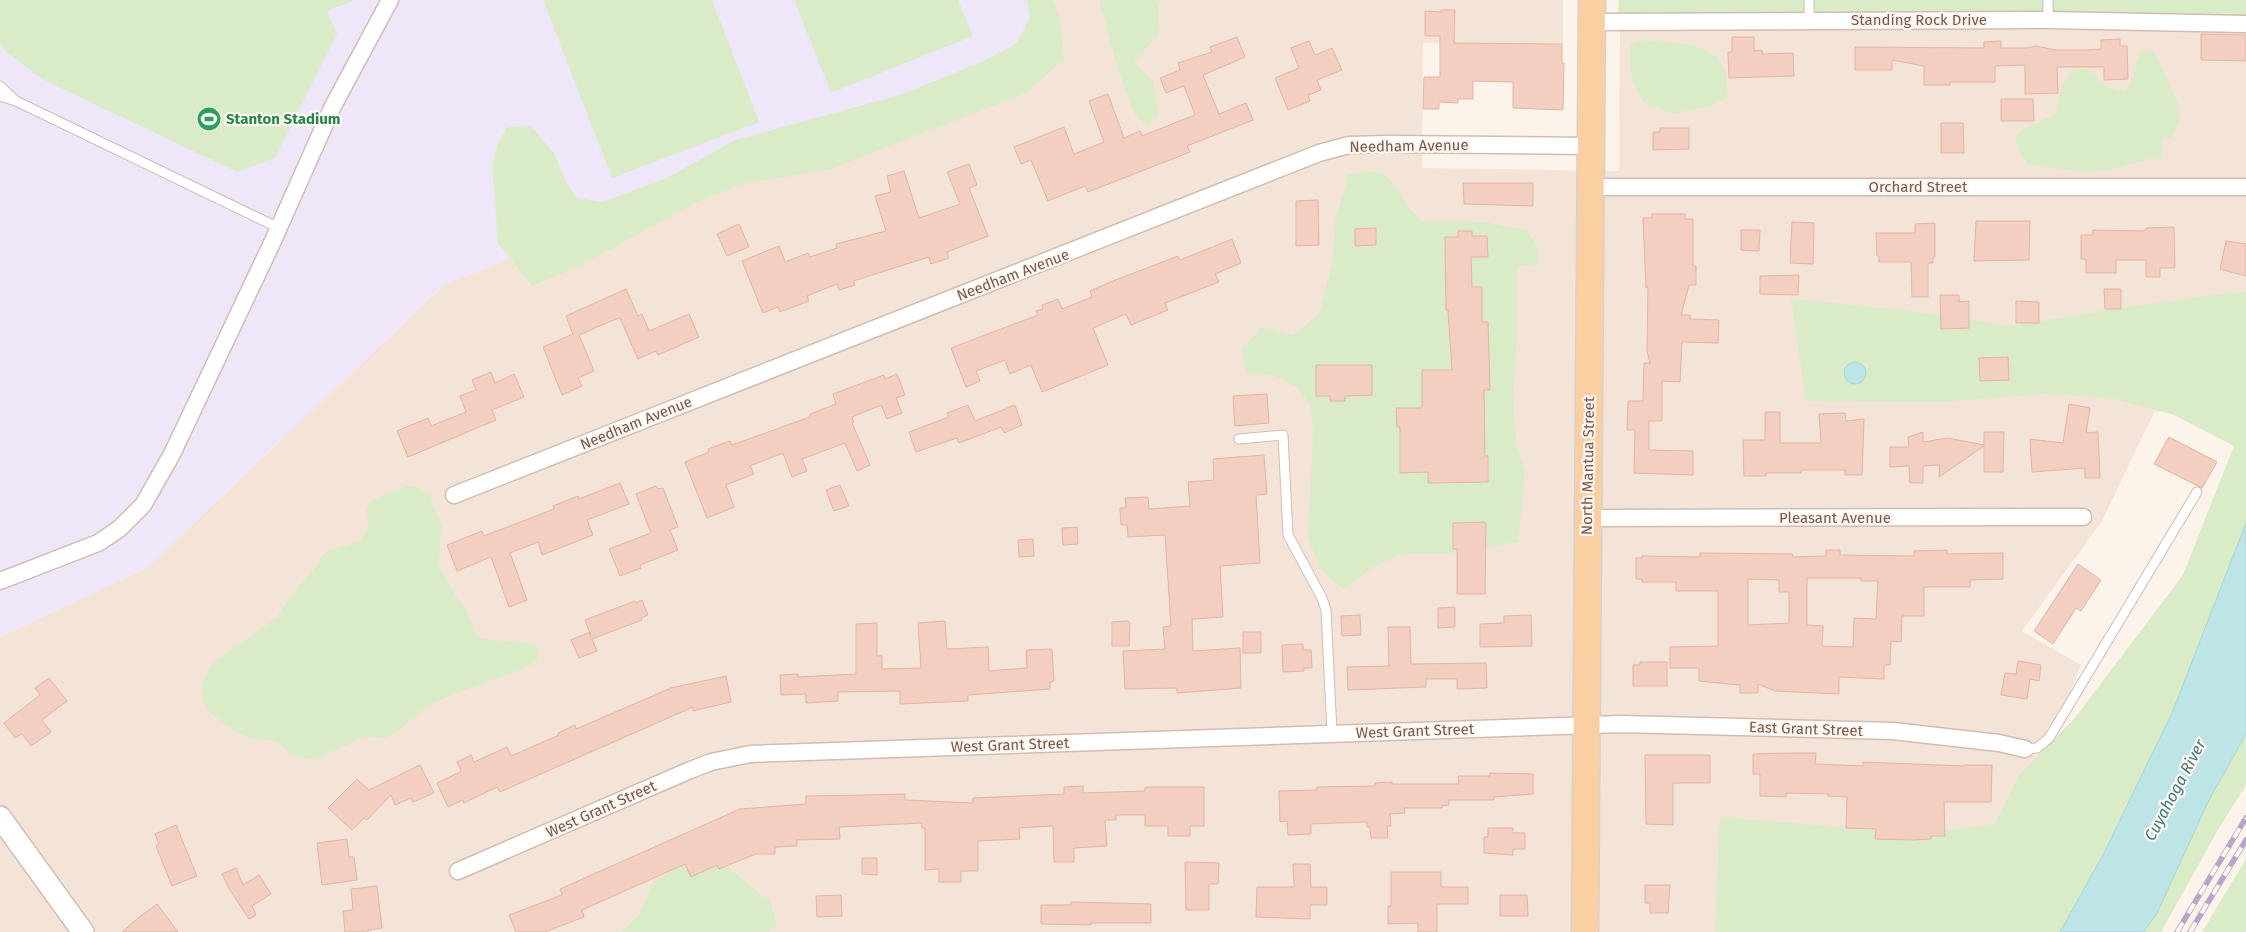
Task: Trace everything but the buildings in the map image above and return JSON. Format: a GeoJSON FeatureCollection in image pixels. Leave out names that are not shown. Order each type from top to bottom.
{"type":"FeatureCollection","features":[{"type":"Feature","properties":{"kind":"main road","name":"North Mantua Street"},"geometry":{"type":"LineString","coordinates":[[1585,932],[1592,11]]}},
{"type":"Feature","properties":{"kind":"street"},"geometry":{"type":"LineString","coordinates":[[0,581],[98,543],[119,529],[143,505],[155,488],[279,228],[333,106],[390,0]]}},
{"type":"Feature","properties":{"kind":"street","name":"Standing Rock Drive"},"geometry":{"type":"LineString","coordinates":[[1592,11],[1810,20],[2048,20],[2246,24]]}},
{"type":"Feature","properties":{"kind":"street","name":"Needham Avenue"},"geometry":{"type":"LineString","coordinates":[[454,494],[1326,151],[1349,145],[1388,144],[1590,146]]}},
{"type":"Feature","properties":{"kind":"street","name":"Orchard Street"},"geometry":{"type":"LineString","coordinates":[[1590,187],[2246,187]]}},
{"type":"Feature","properties":{"kind":"street","name":"Pleasant Avenue"},"geometry":{"type":"LineString","coordinates":[[1587,518],[2083,517]]}},
{"type":"Feature","properties":{"kind":"street","name":"East Grant Street"},"geometry":{"type":"LineString","coordinates":[[1586,725],[1621,724],[1893,731],[1999,743],[2025,749]]}},
{"type":"Feature","properties":{"kind":"street","name":"West Grant Street"},"geometry":{"type":"LineString","coordinates":[[458,871],[688,771],[730,757],[791,752],[1586,725]]}},
{"type":"Feature","properties":{"kind":"street"},"geometry":{"type":"LineString","coordinates":[[0,817],[83,932]]}},
{"type":"Feature","properties":{"kind":"lane"},"geometry":{"type":"LineString","coordinates":[[1810,0],[1810,20]]}},
{"type":"Feature","properties":{"kind":"lane"},"geometry":{"type":"LineString","coordinates":[[2048,0],[2048,20]]}},
{"type":"Feature","properties":{"kind":"lane"},"geometry":{"type":"LineString","coordinates":[[0,86],[16,101]]}},
{"type":"Feature","properties":{"kind":"lane"},"geometry":{"type":"LineString","coordinates":[[0,96],[16,101],[279,228]]}},
{"type":"Feature","properties":{"kind":"lane"},"geometry":{"type":"LineString","coordinates":[[1239,439],[1283,436],[1288,535],[1322,598],[1326,610],[1332,734]]}},
{"type":"Feature","properties":{"kind":"lane"},"geometry":{"type":"LineString","coordinates":[[2025,749],[2038,748],[2049,738],[2197,492]]}},
{"type":"Feature","properties":{"kind":"shaded area"},"geometry":{"type":"Polygon","coordinates":[[[0,0],[1042,0],[1059,42],[445,284],[148,567],[0,637],[0,0]]]}},
{"type":"Feature","properties":{"kind":"shaded area"},"geometry":{"type":"Polygon","coordinates":[[[1042,0],[1563,0],[1563,43],[1423,43],[1422,168],[1619,171],[1620,31],[1779,28],[2246,31],[2246,405],[2161,398],[2102,521],[2022,631],[2081,665],[1977,932],[0,932],[0,637],[148,567],[445,284],[1059,42],[1042,0]]]}},
{"type":"Feature","properties":{"kind":"green space","name":"Stanton Stadium"},"geometry":{"type":"Polygon","coordinates":[[[0,0],[353,1],[327,11],[337,34],[275,158],[237,172],[42,79],[5,51],[0,42],[0,0]]]}},
{"type":"Feature","properties":{"kind":"green space"},"geometry":{"type":"Polygon","coordinates":[[[543,0],[712,0],[759,122],[612,178],[543,0]]]}},
{"type":"Feature","properties":{"kind":"green space"},"geometry":{"type":"Polygon","coordinates":[[[794,0],[958,0],[973,36],[831,93],[794,0]]]}},
{"type":"Feature","properties":{"kind":"green space"},"geometry":{"type":"Polygon","coordinates":[[[1027,0],[1053,0],[1060,18],[1064,59],[1028,92],[831,169],[745,184],[701,200],[576,268],[532,286],[498,243],[492,164],[497,146],[507,127],[531,126],[554,153],[566,182],[577,198],[602,202],[667,178],[735,140],[900,95],[979,63],[1016,44],[1030,17],[1027,0]]]}},
{"type":"Feature","properties":{"kind":"green space"},"geometry":{"type":"Polygon","coordinates":[[[1099,0],[1163,0],[1158,4],[1159,35],[1134,61],[1153,82],[1159,114],[1148,128],[1134,113],[1118,70],[1099,0]]]}},
{"type":"Feature","properties":{"kind":"green space"},"geometry":{"type":"Polygon","coordinates":[[[1619,0],[2246,0],[2246,16],[1809,20],[1618,13],[1619,0]]]}},
{"type":"Feature","properties":{"kind":"green space"},"geometry":{"type":"Polygon","coordinates":[[[1643,40],[1690,45],[1711,53],[1725,71],[1728,97],[1710,106],[1673,114],[1644,103],[1633,81],[1630,68],[1631,44],[1643,40]]]}},
{"type":"Feature","properties":{"kind":"green space"},"geometry":{"type":"Polygon","coordinates":[[[2141,51],[2154,51],[2179,106],[2180,121],[2171,138],[2163,140],[2162,156],[2088,173],[2027,164],[2019,150],[2015,136],[2023,129],[2056,114],[2061,89],[2070,71],[2088,69],[2105,86],[2124,91],[2129,88],[2141,51]]]}},
{"type":"Feature","properties":{"kind":"green space"},"geometry":{"type":"Polygon","coordinates":[[[1368,171],[1387,177],[1409,208],[1422,221],[1487,222],[1527,231],[1537,246],[1539,259],[1538,264],[1517,267],[1517,342],[1513,395],[1516,444],[1525,470],[1518,542],[1442,554],[1404,554],[1376,565],[1343,589],[1322,571],[1308,539],[1313,432],[1311,406],[1297,387],[1272,375],[1247,374],[1241,349],[1262,327],[1293,335],[1319,314],[1333,261],[1335,222],[1348,175],[1368,171]]]}},
{"type":"Feature","properties":{"kind":"green space"},"geometry":{"type":"Polygon","coordinates":[[[2246,292],[2246,523],[2172,713],[2104,853],[2060,932],[1715,932],[1720,817],[1912,833],[1994,825],[2019,775],[2074,719],[2183,575],[2234,446],[2174,415],[2110,398],[2045,394],[1943,402],[1806,401],[1791,299],[1903,310],[2013,326],[2127,307],[2246,292]]]}},
{"type":"Feature","properties":{"kind":"green space"},"geometry":{"type":"Polygon","coordinates":[[[407,486],[416,486],[430,496],[441,526],[439,565],[454,594],[465,607],[477,636],[485,639],[535,644],[539,651],[538,659],[526,668],[430,705],[390,736],[382,738],[370,736],[359,739],[312,759],[296,756],[271,740],[254,739],[243,735],[216,718],[207,709],[202,696],[206,675],[213,663],[277,617],[296,589],[313,571],[323,555],[330,550],[359,542],[368,526],[367,510],[369,502],[407,486]]]}},
{"type":"Feature","properties":{"kind":"green space"},"geometry":{"type":"Polygon","coordinates":[[[2246,734],[2246,785],[2219,828],[2161,932],[2144,932],[2157,913],[2209,800],[2246,734]]]}},
{"type":"Feature","properties":{"kind":"green space"},"geometry":{"type":"Polygon","coordinates":[[[703,846],[771,903],[777,927],[768,932],[622,932],[640,914],[651,885],[703,846]]]}},
{"type":"Feature","properties":{"kind":"green space"},"geometry":{"type":"Polygon","coordinates":[[[2246,859],[2246,932],[2202,932],[2246,859]]]}},
{"type":"Feature","properties":{"kind":"water"},"geometry":{"type":"Polygon","coordinates":[[[1855,362],[1865,369],[1866,373],[1859,383],[1855,384],[1845,377],[1844,373],[1851,363],[1855,362]]]}},
{"type":"Feature","properties":{"kind":"water","name":"Cuyahoga River"},"geometry":{"type":"Polygon","coordinates":[[[2246,523],[2246,734],[2209,800],[2157,913],[2144,932],[2060,932],[2104,853],[2172,713],[2246,523]]]}},
{"type":"Feature","properties":{"kind":"railway"},"geometry":{"type":"LineString","coordinates":[[2177,932],[2246,818]]}},
{"type":"Feature","properties":{"kind":"railway"},"geometry":{"type":"LineString","coordinates":[[2190,932],[2246,840]]}},
{"type":"Feature","properties":{"kind":"place","name":"Stanton Stadium"},"geometry":{"type":"Point","coordinates":[209,119]}}]}
